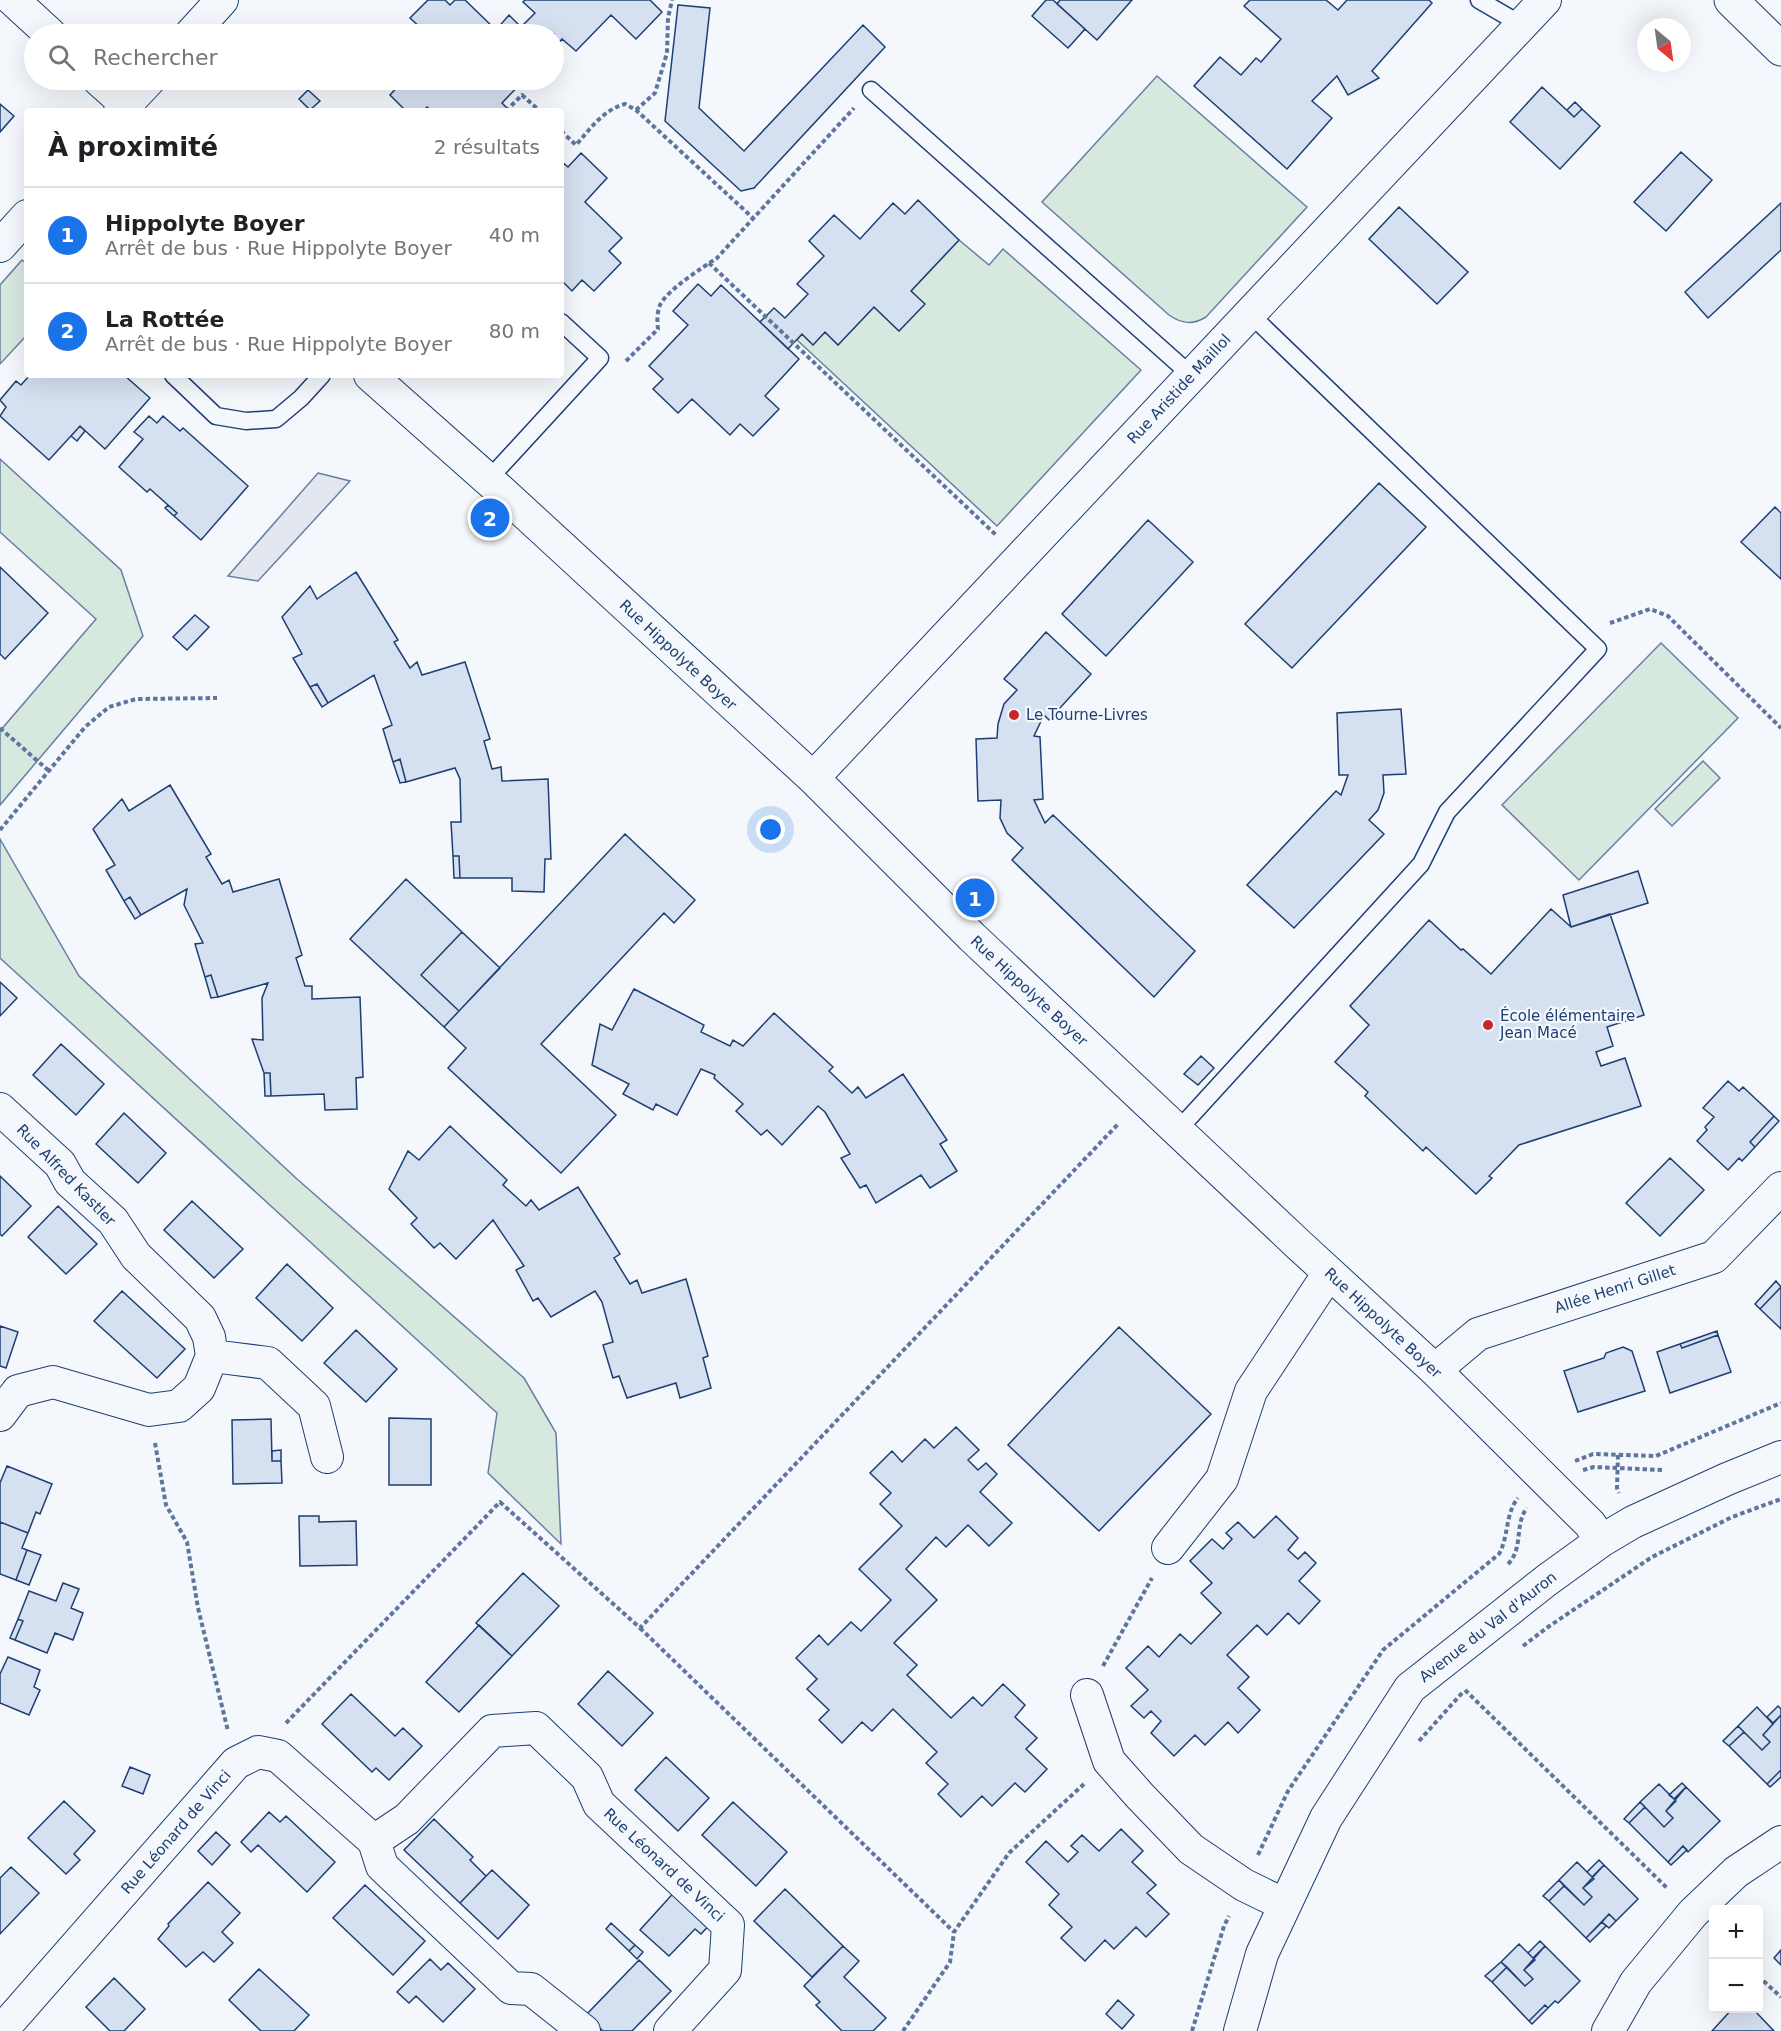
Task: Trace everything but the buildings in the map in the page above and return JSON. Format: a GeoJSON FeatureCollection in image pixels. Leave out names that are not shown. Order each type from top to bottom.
{"type":"FeatureCollection","features":[{"type":"Feature","properties":{"kind":"street"},"geometry":{"type":"LineString","coordinates":[[13,0],[39,24]]}},
{"type":"Feature","properties":{"kind":"street"},"geometry":{"type":"LineString","coordinates":[[200,24],[222,0]]}},
{"type":"Feature","properties":{"kind":"street","name":"Rue Aristide Maillol"},"geometry":{"type":"LineString","coordinates":[[813,778],[1545,0]]}},
{"type":"Feature","properties":{"kind":"street"},"geometry":{"type":"LineString","coordinates":[[1731,0],[1781,49]]}},
{"type":"Feature","properties":{"kind":"street"},"geometry":{"type":"LineString","coordinates":[[108,90],[123,108],[140,90]]}},
{"type":"Feature","properties":{"kind":"street"},"geometry":{"type":"LineString","coordinates":[[0,246],[24,219]]}},
{"type":"Feature","properties":{"kind":"street","name":"Rue Hippolyte Boyer"},"geometry":{"type":"LineString","coordinates":[[373,378],[489,480],[813,778],[972,937],[1435,1370],[1590,1524],[1601,1541]]}},
{"type":"Feature","properties":{"kind":"street","name":"Rue Alfred Kastler"},"geometry":{"type":"LineString","coordinates":[[0,1109],[60,1164],[70,1182],[113,1221],[136,1256],[200,1318],[209,1337],[213,1356]]}},
{"type":"Feature","properties":{"kind":"street","name":"Allée Henri Gillet"},"geometry":{"type":"LineString","coordinates":[[1435,1370],[1478,1334],[1714,1257],[1781,1188]]}},
{"type":"Feature","properties":{"kind":"street"},"geometry":{"type":"LineString","coordinates":[[1168,1548],[1222,1479],[1251,1391],[1329,1273]]}},
{"type":"Feature","properties":{"kind":"street"},"geometry":{"type":"LineString","coordinates":[[0,1415],[18,1391],[53,1382],[149,1410],[180,1406],[199,1388],[213,1356],[268,1363],[314,1406],[327,1457]]}},
{"type":"Feature","properties":{"kind":"street","name":"Avenue du Val d'Auron"},"geometry":{"type":"LineString","coordinates":[[1240,2031],[1262,1954],[1326,1818],[1410,1688],[1547,1580],[1601,1541],[1633,1522],[1781,1457]]}},
{"type":"Feature","properties":{"kind":"street"},"geometry":{"type":"LineString","coordinates":[[1087,1695],[1109,1761],[1191,1849],[1244,1885],[1286,1905]]}},
{"type":"Feature","properties":{"kind":"street","name":"Rue Léonard de Vinci"},"geometry":{"type":"LineString","coordinates":[[374,1841],[407,1819],[492,1731],[536,1728],[587,1776],[599,1804],[728,1925],[725,1970],[670,2031]]}},
{"type":"Feature","properties":{"kind":"street"},"geometry":{"type":"LineString","coordinates":[[247,1757],[278,1756],[374,1841],[382,1866],[511,1988],[531,1989],[584,2031]]}},
{"type":"Feature","properties":{"kind":"street","name":"Rue Léonard de Vinci"},"geometry":{"type":"LineString","coordinates":[[2,2030],[247,1757]]}},
{"type":"Feature","properties":{"kind":"street"},"geometry":{"type":"LineString","coordinates":[[1608,2031],[1636,1982],[1693,1913],[1736,1872],[1781,1842]]}},
{"type":"Feature","properties":{"kind":"lane"},"geometry":{"type":"LineString","coordinates":[[1479,0],[1522,25]]}},
{"type":"Feature","properties":{"kind":"lane"},"geometry":{"type":"LineString","coordinates":[[871,90],[1192,376]]}},
{"type":"Feature","properties":{"kind":"lane"},"geometry":{"type":"LineString","coordinates":[[1178,1130],[1421,864],[1447,812],[1598,649],[1250,314]]}},
{"type":"Feature","properties":{"kind":"lane"},"geometry":{"type":"LineString","coordinates":[[489,480],[600,358],[564,325]]}},
{"type":"Feature","properties":{"kind":"lane"},"geometry":{"type":"LineString","coordinates":[[176,378],[216,416],[246,421],[276,419],[319,378]]}},
{"type":"Feature","properties":{"kind":"path"},"geometry":{"type":"LineString","coordinates":[[636,110],[655,93],[666,53],[668,18],[672,0]]}},
{"type":"Feature","properties":{"kind":"path"},"geometry":{"type":"LineString","coordinates":[[600,358],[619,368],[658,329],[657,320],[661,304],[676,288],[717,258],[871,90]]}},
{"type":"Feature","properties":{"kind":"path"},"geometry":{"type":"LineString","coordinates":[[509,108],[522,94],[537,108]]}},
{"type":"Feature","properties":{"kind":"path"},"geometry":{"type":"LineString","coordinates":[[564,134],[576,145],[603,114],[625,104],[636,110],[753,218]]}},
{"type":"Feature","properties":{"kind":"path"},"geometry":{"type":"LineString","coordinates":[[709,263],[999,537],[1016,562]]}},
{"type":"Feature","properties":{"kind":"path"},"geometry":{"type":"LineString","coordinates":[[1586,638],[1597,629],[1621,617],[1650,609],[1668,616],[1781,728]]}},
{"type":"Feature","properties":{"kind":"path"},"geometry":{"type":"LineString","coordinates":[[0,830],[85,728],[109,707],[136,699],[218,698]]}},
{"type":"Feature","properties":{"kind":"path"},"geometry":{"type":"LineString","coordinates":[[0,728],[49,771]]}},
{"type":"Feature","properties":{"kind":"path"},"geometry":{"type":"LineString","coordinates":[[640,1628],[1143,1098]]}},
{"type":"Feature","properties":{"kind":"path"},"geometry":{"type":"LineString","coordinates":[[1539,1473],[1593,1454],[1656,1456],[1781,1403]]}},
{"type":"Feature","properties":{"kind":"path"},"geometry":{"type":"LineString","coordinates":[[149,1410],[166,1505],[187,1542],[198,1608],[247,1757],[500,1502],[640,1628],[954,1932]]}},
{"type":"Feature","properties":{"kind":"path"},"geometry":{"type":"LineString","coordinates":[[1520,1648],[1652,1557],[1732,1517],[1781,1499]]}},
{"type":"Feature","properties":{"kind":"path"},"geometry":{"type":"LineString","coordinates":[[1087,1695],[1168,1548]]}},
{"type":"Feature","properties":{"kind":"path"},"geometry":{"type":"LineString","coordinates":[[1414,1748],[1465,1690],[1474,1683]]}},
{"type":"Feature","properties":{"kind":"path"},"geometry":{"type":"LineString","coordinates":[[1465,1690],[1693,1913]]}},
{"type":"Feature","properties":{"kind":"path"},"geometry":{"type":"LineString","coordinates":[[903,2031],[950,1962],[954,1932],[1009,1853],[1109,1761]]}},
{"type":"Feature","properties":{"kind":"path"},"geometry":{"type":"LineString","coordinates":[[1763,1981],[1781,1997]]}},
{"type":"Feature","properties":{"kind":"shaded area"},"geometry":{"type":"Polygon","coordinates":[[[1157,76],[1307,207],[1206,317],[1192,322],[1183,322],[1169,315],[1042,202],[1157,76]]]}},
{"type":"Feature","properties":{"kind":"shaded area"},"geometry":{"type":"Polygon","coordinates":[[[959,240],[989,265],[1003,249],[1141,370],[997,526],[797,340],[802,334],[813,345],[825,332],[838,345],[874,307],[899,331],[924,304],[911,291],[959,240]]]}},
{"type":"Feature","properties":{"kind":"shaded area"},"geometry":{"type":"Polygon","coordinates":[[[22,260],[24,262],[24,338],[0,364],[0,285],[22,260]]]}},
{"type":"Feature","properties":{"kind":"shaded area"},"geometry":{"type":"Polygon","coordinates":[[[0,459],[121,570],[143,636],[0,805],[0,731],[96,619],[0,532],[0,459]]]}},
{"type":"Feature","properties":{"kind":"shaded area"},"geometry":{"type":"Polygon","coordinates":[[[318,473],[350,481],[258,581],[228,576],[318,473]]]}},
{"type":"Feature","properties":{"kind":"shaded area"},"geometry":{"type":"Polygon","coordinates":[[[1661,643],[1738,718],[1579,880],[1502,805],[1661,643]]]}},
{"type":"Feature","properties":{"kind":"shaded area"},"geometry":{"type":"Polygon","coordinates":[[[1703,761],[1720,778],[1672,826],[1655,809],[1703,761]]]}},
{"type":"Feature","properties":{"kind":"shaded area"},"geometry":{"type":"Polygon","coordinates":[[[0,839],[79,976],[297,1179],[524,1378],[556,1433],[561,1544],[488,1473],[497,1413],[0,958],[0,839]]]}},
{"type":"Feature","properties":{"kind":"place","name":"La Rottée"},"geometry":{"type":"Point","coordinates":[490,518]}},
{"type":"Feature","properties":{"kind":"place","name":"Le Tourne-Livres"},"geometry":{"type":"Point","coordinates":[1014,715]}},
{"type":"Feature","properties":{"kind":"place","name":"Hippolyte Boyer"},"geometry":{"type":"Point","coordinates":[975,898]}},
{"type":"Feature","properties":{"kind":"place","name":"École élémentaire Jean Macé"},"geometry":{"type":"Point","coordinates":[1488,1025]}}]}
